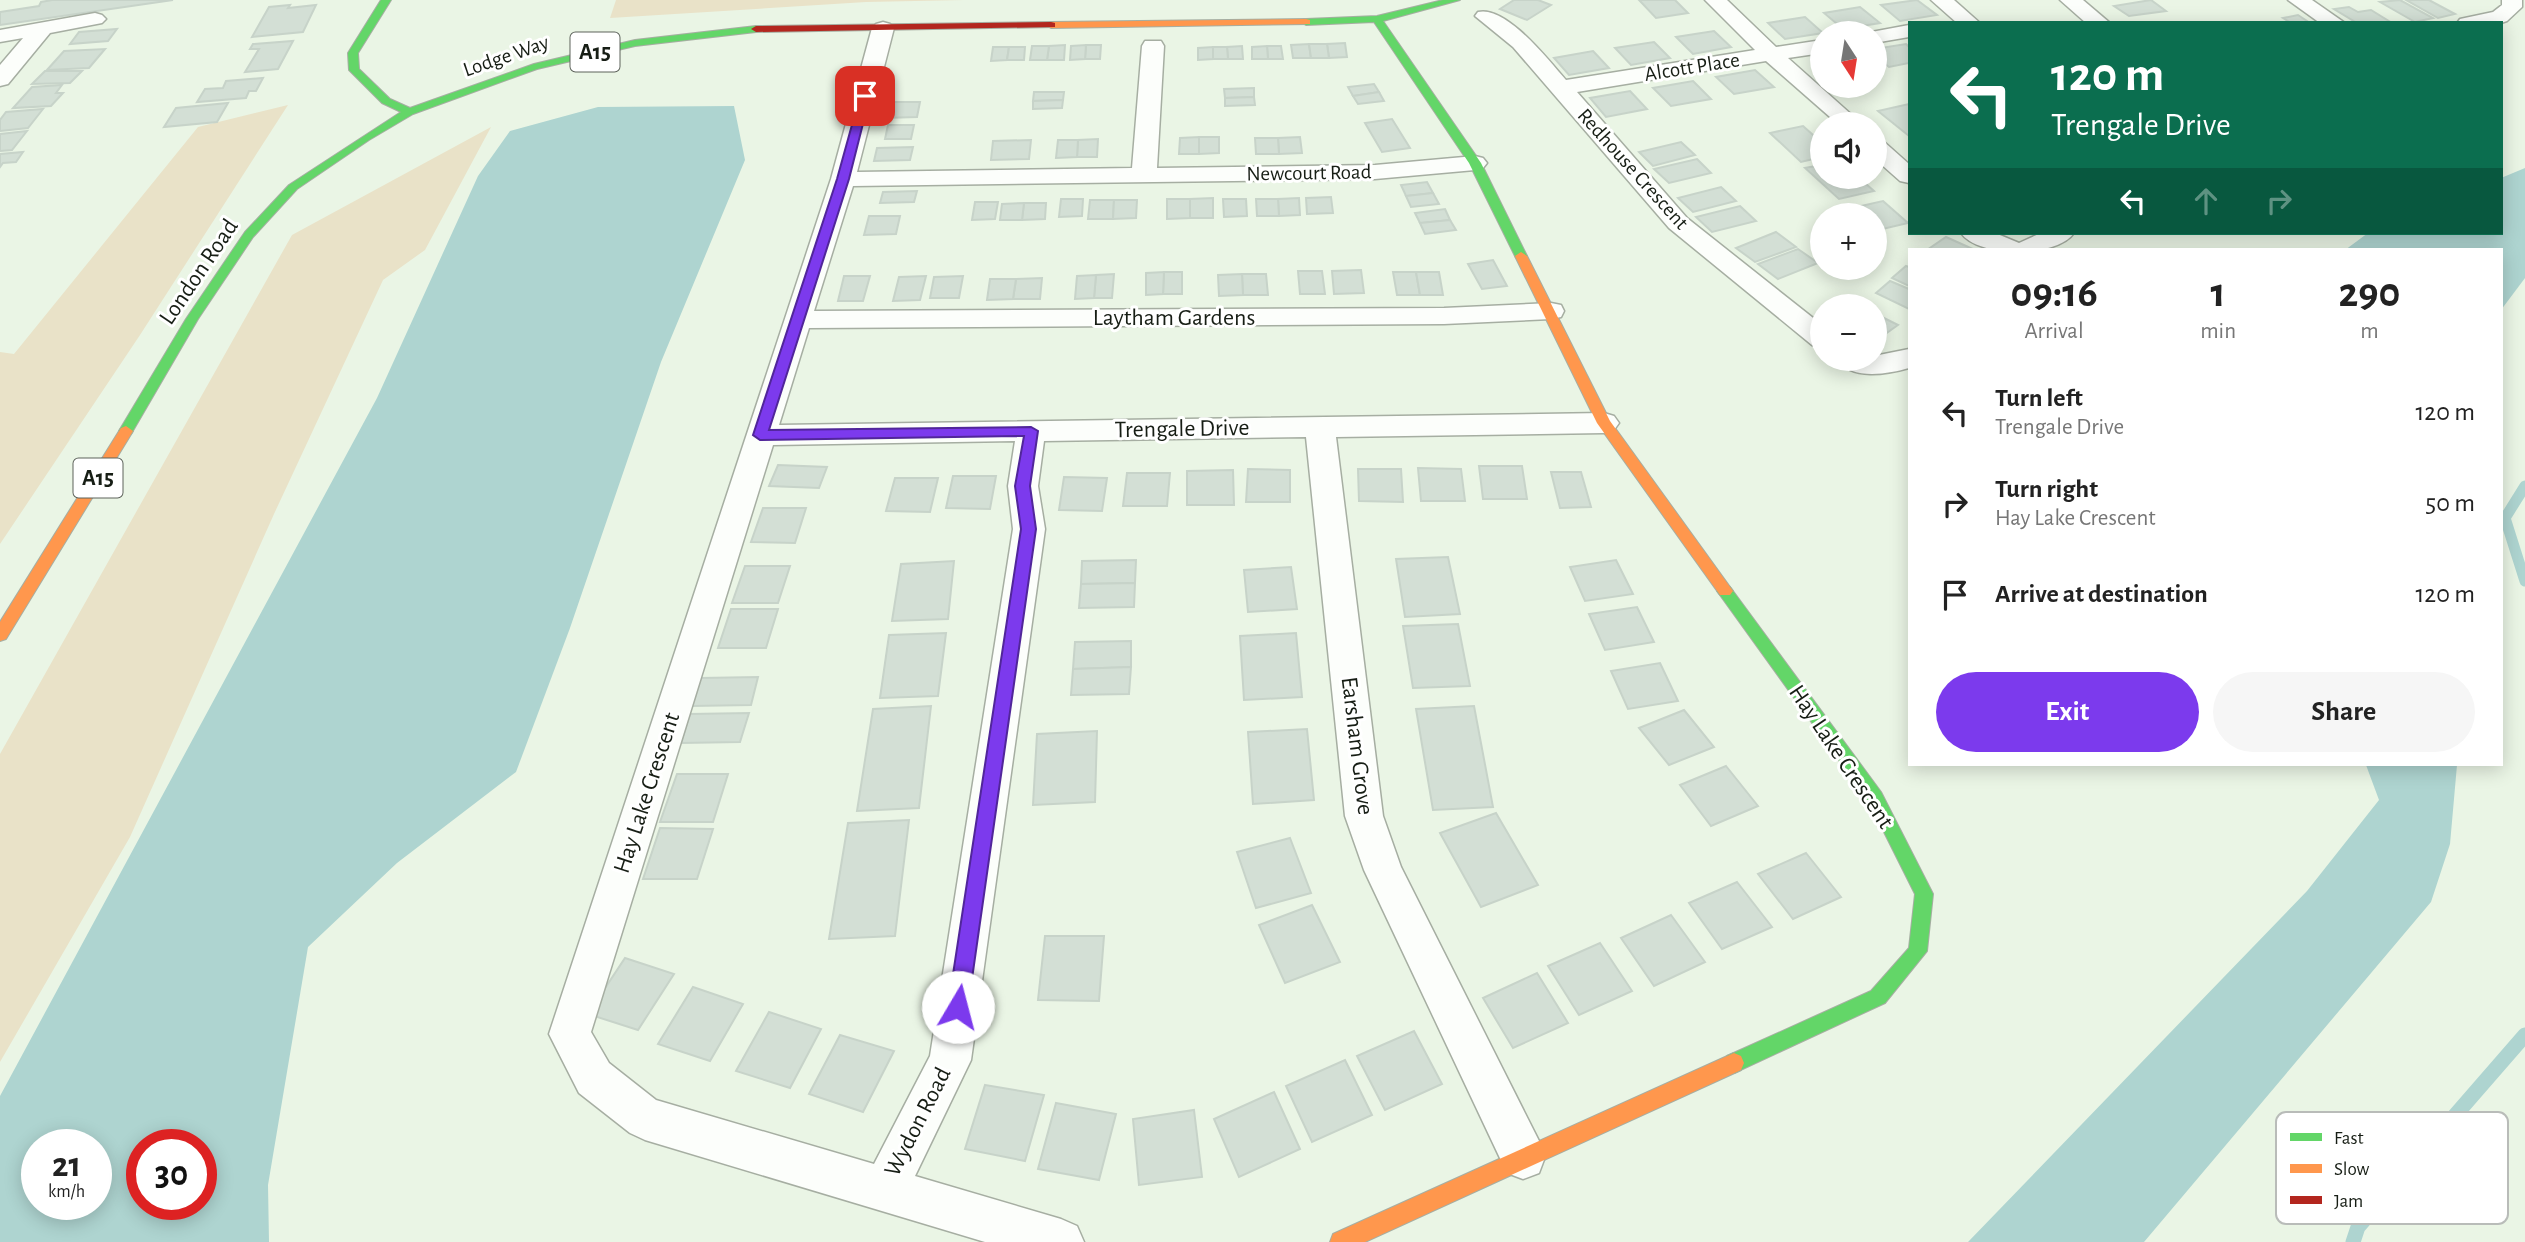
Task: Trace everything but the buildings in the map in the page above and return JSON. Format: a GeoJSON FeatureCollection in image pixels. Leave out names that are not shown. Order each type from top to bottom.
{"type":"FeatureCollection","features":[{"type":"Feature","properties":{"kind":"main road"},"geometry":{"type":"LineString","coordinates":[[386,0],[353,53],[354,70],[386,101],[409,112]]}},
{"type":"Feature","properties":{"kind":"main road","name":"Lodge Way"},"geometry":{"type":"LineString","coordinates":[[409,112],[534,67],[635,43],[713,33],[764,29],[1377,19],[1455,0]]}},
{"type":"Feature","properties":{"kind":"main road","name":"Hay Lake Crescent"},"geometry":{"type":"LineString","coordinates":[[1340,1242],[1878,997],[1918,951],[1924,894],[1875,797],[1604,423],[1551,311],[1475,163],[1377,19]]}},
{"type":"Feature","properties":{"kind":"main road","name":"London Road"},"geometry":{"type":"LineString","coordinates":[[0,635],[85,501],[192,319],[249,235],[293,187],[409,112]]}},
{"type":"Feature","properties":{"kind":"street"},"geometry":{"type":"LineString","coordinates":[[1716,0],[1772,55],[1837,112]]}},
{"type":"Feature","properties":{"kind":"street"},"geometry":{"type":"LineString","coordinates":[[1941,0],[1964,21]]}},
{"type":"Feature","properties":{"kind":"street"},"geometry":{"type":"LineString","coordinates":[[2070,0],[2097,21]]}},
{"type":"Feature","properties":{"kind":"street"},"geometry":{"type":"LineString","coordinates":[[2298,0],[2331,21]]}},
{"type":"Feature","properties":{"kind":"street"},"geometry":{"type":"LineString","coordinates":[[2478,21],[2500,17],[2512,8],[2512,0]]}},
{"type":"Feature","properties":{"kind":"street","name":"Redhouse Crescent"},"geometry":{"type":"LineString","coordinates":[[1485,16],[1521,42],[1678,223],[1810,329]]}},
{"type":"Feature","properties":{"kind":"street"},"geometry":{"type":"LineString","coordinates":[[0,36],[94,19]]}},
{"type":"Feature","properties":{"kind":"street"},"geometry":{"type":"LineString","coordinates":[[0,79],[43,28]]}},
{"type":"Feature","properties":{"kind":"street","name":"Hay Lake Crescent"},"geometry":{"type":"LineString","coordinates":[[883,28],[843,179],[570,1034],[594,1078],[645,1118],[1061,1242]]}},
{"type":"Feature","properties":{"kind":"street"},"geometry":{"type":"LineString","coordinates":[[1887,35],[1908,31]]}},
{"type":"Feature","properties":{"kind":"street"},"geometry":{"type":"LineString","coordinates":[[1144,175],[1153,46]]}},
{"type":"Feature","properties":{"kind":"street","name":"Alcott Place"},"geometry":{"type":"LineString","coordinates":[[1561,88],[1810,48]]}},
{"type":"Feature","properties":{"kind":"street"},"geometry":{"type":"LineString","coordinates":[[1887,157],[1908,175]]}},
{"type":"Feature","properties":{"kind":"street","name":"Newcourt Road"},"geometry":{"type":"LineString","coordinates":[[843,179],[1375,172],[1475,163]]}},
{"type":"Feature","properties":{"kind":"street"},"geometry":{"type":"LineString","coordinates":[[1979,235],[2009,248]]}},
{"type":"Feature","properties":{"kind":"street"},"geometry":{"type":"LineString","coordinates":[[2030,248],[2057,235]]}},
{"type":"Feature","properties":{"kind":"street","name":"Laytham Gardens"},"geometry":{"type":"LineString","coordinates":[[797,320],[1430,316],[1551,311]]}},
{"type":"Feature","properties":{"kind":"street"},"geometry":{"type":"LineString","coordinates":[[1887,365],[1908,358]]}},
{"type":"Feature","properties":{"kind":"street","name":"Trengale Drive"},"geometry":{"type":"LineString","coordinates":[[760,435],[1604,423]]}},
{"type":"Feature","properties":{"kind":"street","name":"Earsham Grove"},"geometry":{"type":"LineString","coordinates":[[1320,427],[1364,816],[1383,870],[1523,1157]]}},
{"type":"Feature","properties":{"kind":"street","name":"Wydon Road"},"geometry":{"type":"LineString","coordinates":[[884,1190],[950,1060],[1028,529],[1023,486],[1031,431]]}},
{"type":"Feature","properties":{"kind":"shaded area"},"geometry":{"type":"Polygon","coordinates":[[[616,0],[964,0],[866,2],[610,18],[616,0]]]}},
{"type":"Feature","properties":{"kind":"shaded area"},"geometry":{"type":"Polygon","coordinates":[[[288,105],[140,335],[0,544],[0,352],[14,354],[198,127],[288,105]]]}},
{"type":"Feature","properties":{"kind":"shaded area"},"geometry":{"type":"Polygon","coordinates":[[[491,127],[425,250],[383,280],[274,514],[130,837],[0,1062],[0,754],[292,235],[491,127]]]}},
{"type":"Feature","properties":{"kind":"water"},"geometry":{"type":"Polygon","coordinates":[[[734,106],[745,160],[661,362],[570,628],[516,772],[397,863],[308,947],[268,1185],[269,1242],[0,1242],[0,1096],[377,398],[478,176],[510,131],[598,107],[734,106]]]}},
{"type":"Feature","properties":{"kind":"water"},"geometry":{"type":"Polygon","coordinates":[[[2525,168],[2525,278],[2503,307],[2503,248],[2348,248],[2365,235],[2503,235],[2503,177],[2525,168]]]}},
{"type":"Feature","properties":{"kind":"water"},"geometry":{"type":"Polygon","coordinates":[[[2366,766],[2457,766],[2450,844],[2431,902],[2144,1242],[1968,1242],[2307,891],[2379,800],[2366,766]]]}},
{"type":"Feature","properties":{"kind":"waterway"},"geometry":{"type":"LineString","coordinates":[[2525,486],[2505,518],[2525,581]]}},
{"type":"Feature","properties":{"kind":"waterway"},"geometry":{"type":"LineString","coordinates":[[2458,1112],[2525,1035]]}},
{"type":"Feature","properties":{"kind":"waterway"},"geometry":{"type":"LineString","coordinates":[[2353,1242],[2361,1224]]}},
{"type":"Feature","properties":{"kind":"traffic: fast"},"geometry":{"type":"LineString","coordinates":[[386,0],[353,53],[354,70],[386,101],[409,112]]}},
{"type":"Feature","properties":{"kind":"traffic: fast"},"geometry":{"type":"LineString","coordinates":[[1306,22],[1377,19],[1455,0]]}},
{"type":"Feature","properties":{"kind":"traffic: fast"},"geometry":{"type":"LineString","coordinates":[[1377,19],[1475,163],[1521,256]]}},
{"type":"Feature","properties":{"kind":"traffic: fast"},"geometry":{"type":"LineString","coordinates":[[126,431],[192,319],[249,235],[293,187],[365,138],[409,112],[534,67],[635,43],[756,29]]}},
{"type":"Feature","properties":{"kind":"traffic: fast"},"geometry":{"type":"LineString","coordinates":[[1725,591],[1875,797],[1924,894],[1918,951],[1878,997],[1734,1063]]}},
{"type":"Feature","properties":{"kind":"traffic: slow"},"geometry":{"type":"LineString","coordinates":[[1051,25],[1306,22]]}},
{"type":"Feature","properties":{"kind":"traffic: slow"},"geometry":{"type":"LineString","coordinates":[[1521,256],[1604,423],[1725,591]]}},
{"type":"Feature","properties":{"kind":"traffic: slow"},"geometry":{"type":"LineString","coordinates":[[0,635],[126,431]]}},
{"type":"Feature","properties":{"kind":"traffic: slow"},"geometry":{"type":"LineString","coordinates":[[1341,1242],[1734,1063]]}},
{"type":"Feature","properties":{"kind":"traffic: jam"},"geometry":{"type":"LineString","coordinates":[[756,29],[1051,25]]}},
{"type":"Feature","properties":{"kind":"route"},"geometry":{"type":"LineString","coordinates":[[865,96],[843,179],[760,435],[1031,431],[1023,486],[1028,529],[958,1007]]}}]}
